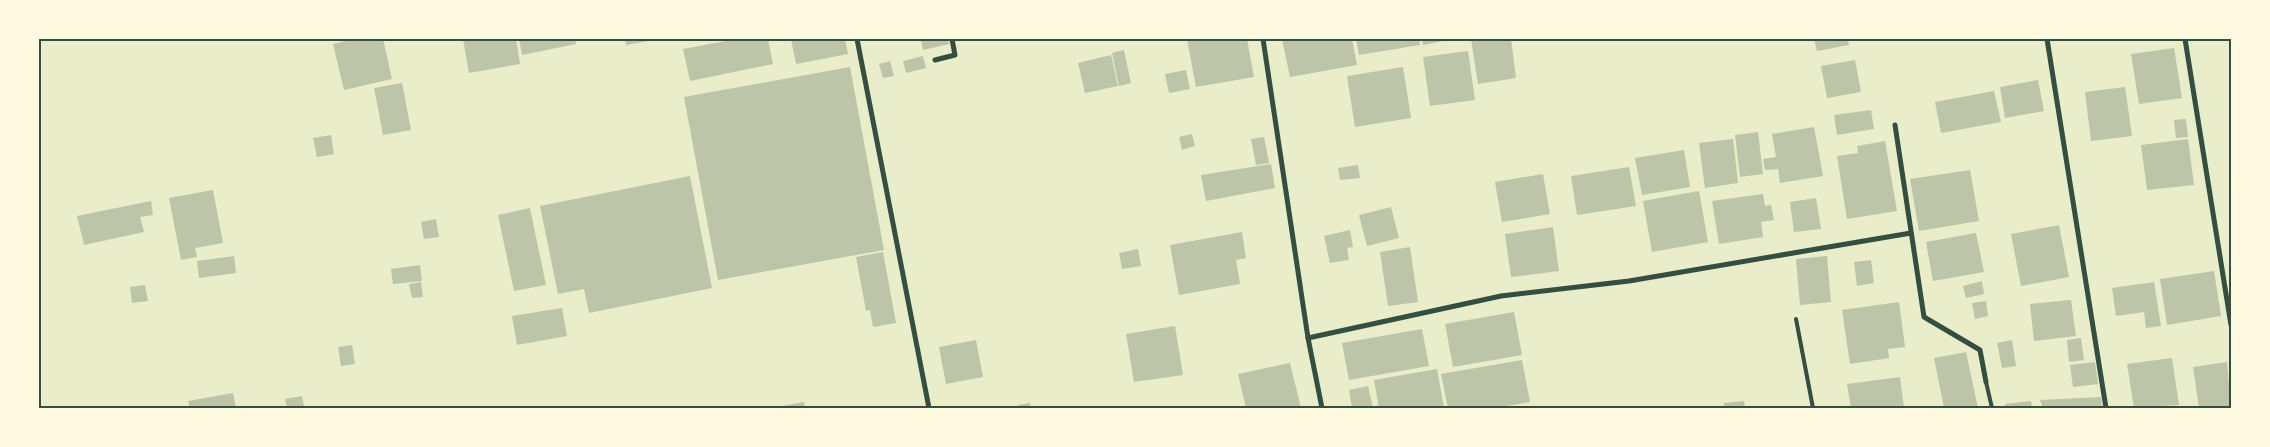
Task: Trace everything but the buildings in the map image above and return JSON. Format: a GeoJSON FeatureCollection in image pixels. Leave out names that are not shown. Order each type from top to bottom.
{"type":"FeatureCollection","features":[{"type":"Feature","properties":{"kind":"street"},"geometry":{"type":"LineString","coordinates":[[857,39],[929,408]]}},
{"type":"Feature","properties":{"kind":"street"},"geometry":{"type":"LineString","coordinates":[[935,60],[955,55],[952,39]]}},
{"type":"Feature","properties":{"kind":"street"},"geometry":{"type":"LineString","coordinates":[[1263,39],[1308,338],[1322,408]]}},
{"type":"Feature","properties":{"kind":"street"},"geometry":{"type":"LineString","coordinates":[[2047,39],[2106,408]]}},
{"type":"Feature","properties":{"kind":"street"},"geometry":{"type":"LineString","coordinates":[[2185,39],[2231,325]]}},
{"type":"Feature","properties":{"kind":"street"},"geometry":{"type":"LineString","coordinates":[[1895,125],[1924,317],[1980,350],[1986,382]]}},
{"type":"Feature","properties":{"kind":"street"},"geometry":{"type":"LineString","coordinates":[[1308,338],[1501,296],[1629,281],[1910,233]]}},
{"type":"Feature","properties":{"kind":"lane"},"geometry":{"type":"LineString","coordinates":[[1796,319],[1813,408]]}},
{"type":"Feature","properties":{"kind":"lane"},"geometry":{"type":"LineString","coordinates":[[1986,382],[1992,408]]}}]}
